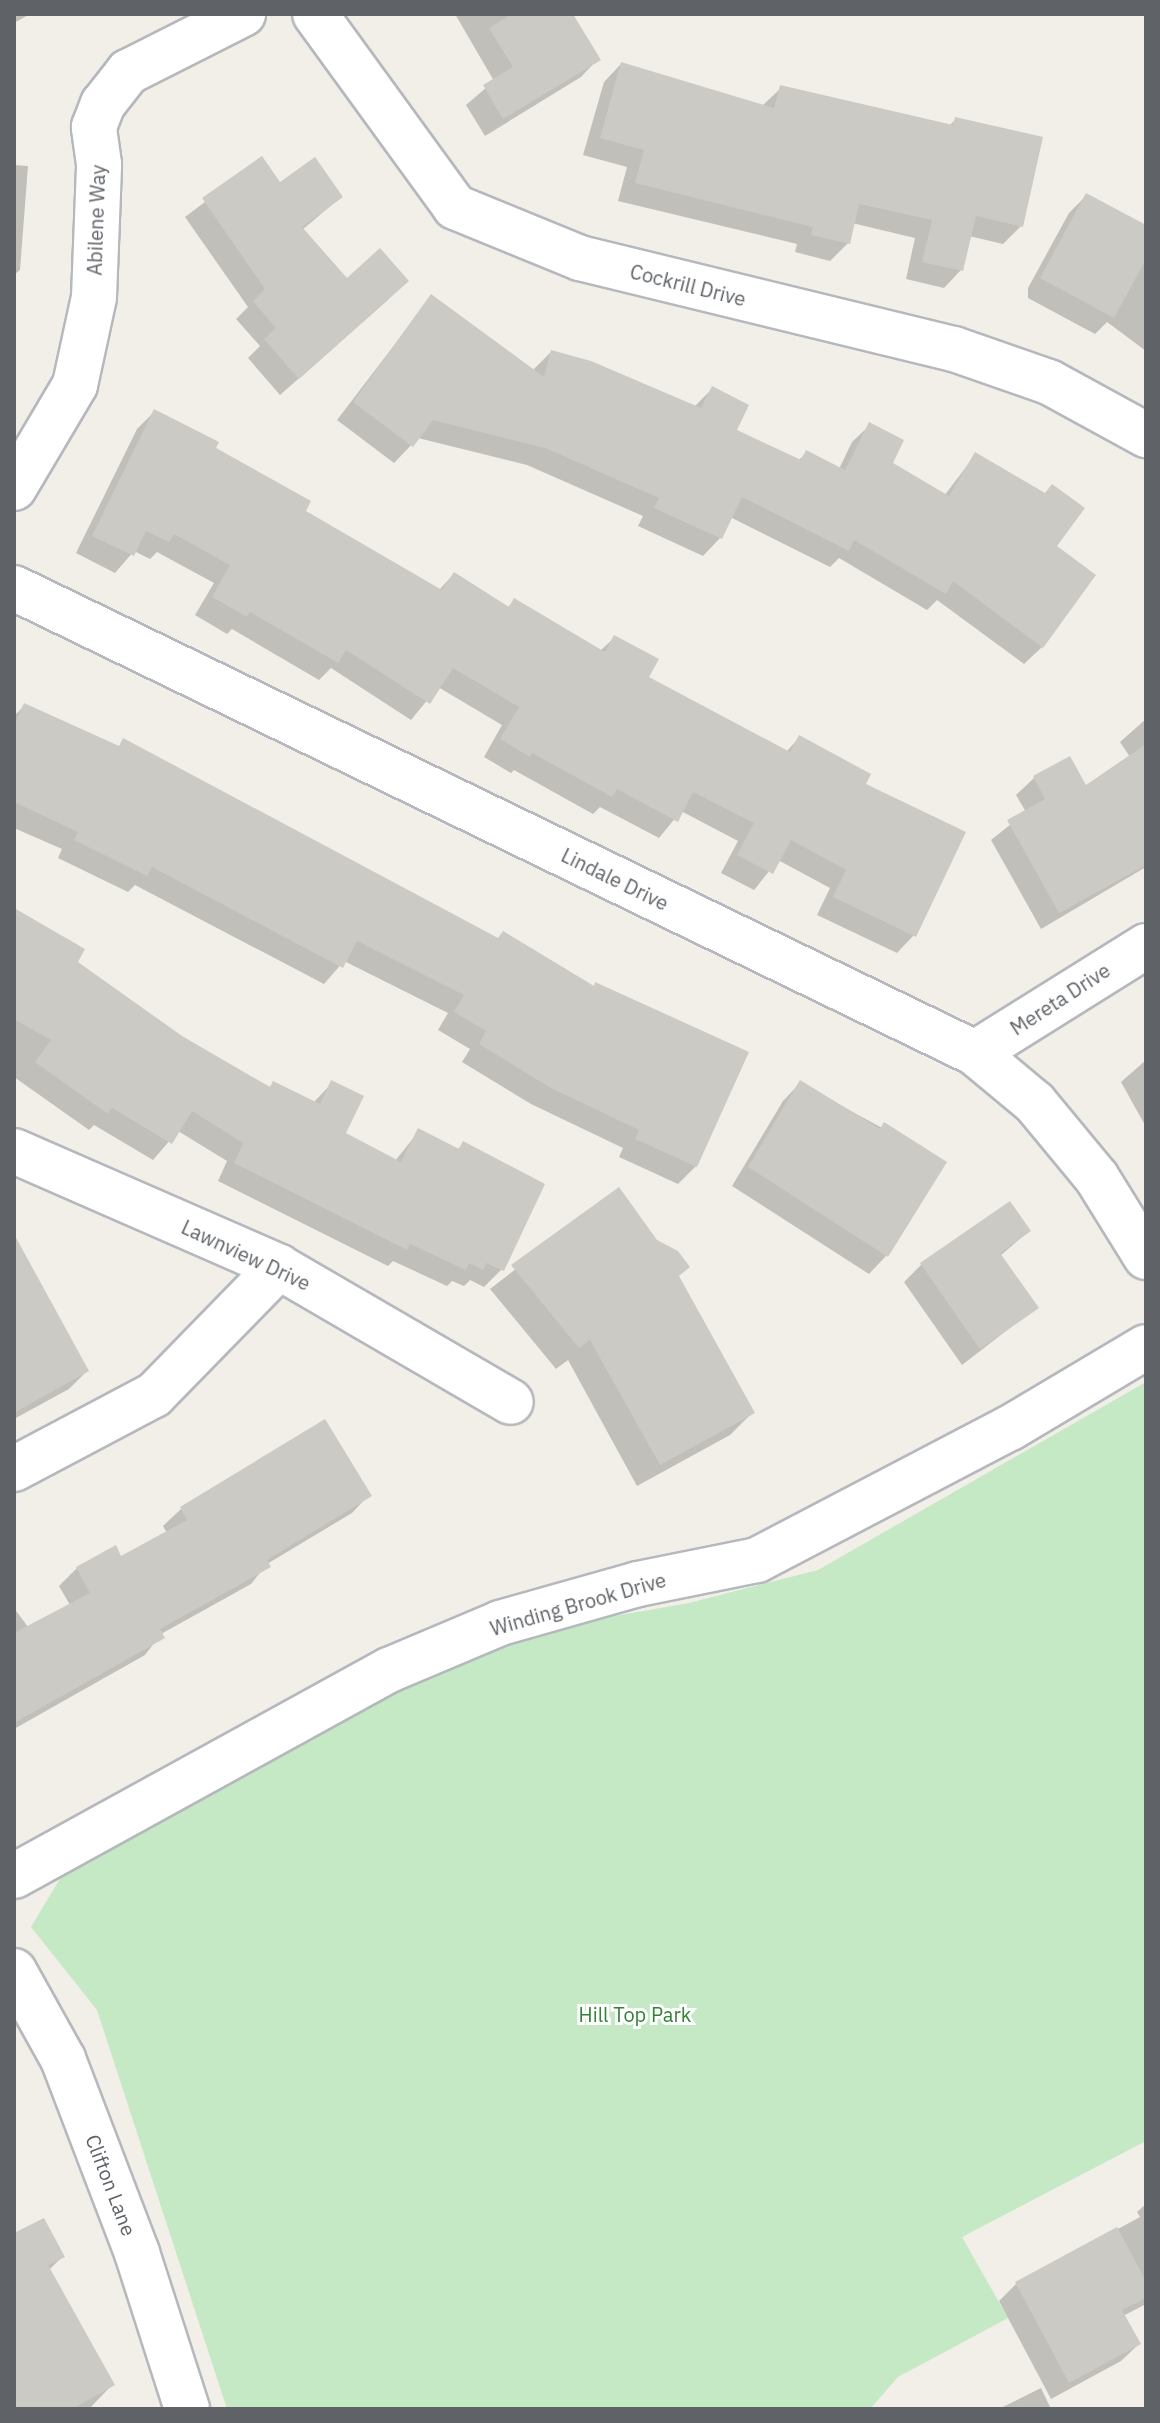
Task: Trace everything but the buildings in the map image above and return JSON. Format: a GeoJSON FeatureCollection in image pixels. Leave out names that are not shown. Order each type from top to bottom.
{"type":"FeatureCollection","features":[{"type":"Feature","properties":{"kind":"street","name":"Abilene Way"},"geometry":{"type":"LineString","coordinates":[[14,488],[75,385],[94,297],[99,164],[94,127],[103,104],[128,72],[243,14]]}},
{"type":"Feature","properties":{"kind":"street","name":"Cockrill Drive"},"geometry":{"type":"LineString","coordinates":[[315,14],[455,207],[580,258],[954,349],[1049,382],[1146,435]]}},
{"type":"Feature","properties":{"kind":"street","name":"Lindale Drive"},"geometry":{"type":"LineString","coordinates":[[14,588],[975,1053],[1035,1103],[1097,1178],[1146,1257]]}},
{"type":"Feature","properties":{"kind":"street","name":"Mereta Drive"},"geometry":{"type":"LineString","coordinates":[[975,1053],[1146,946]]}},
{"type":"Feature","properties":{"kind":"street","name":"Lawnview Drive"},"geometry":{"type":"LineString","coordinates":[[14,1151],[279,1267],[511,1402]]}},
{"type":"Feature","properties":{"kind":"street"},"geometry":{"type":"LineString","coordinates":[[14,1469],[154,1395],[279,1267]]}},
{"type":"Feature","properties":{"kind":"street","name":"Winding Brook Drive"},"geometry":{"type":"LineString","coordinates":[[14,1876],[389,1670],[444,1646],[500,1623],[770,1554],[1010,1428],[1146,1347]]}},
{"type":"Feature","properties":{"kind":"street","name":"Clifton Lane"},"geometry":{"type":"LineString","coordinates":[[14,1971],[63,2059],[137,2253],[187,2409]]}},
{"type":"Feature","properties":{"kind":"green space","name":"Hill Top Park"},"geometry":{"type":"Polygon","coordinates":[[[1146,1382],[1146,2141],[962,2237],[1008,2318],[898,2377],[870,2409],[227,2409],[97,2010],[31,1927],[67,1867],[456,1660],[551,1627],[689,1603],[818,1570],[1146,1382]]]}}]}
